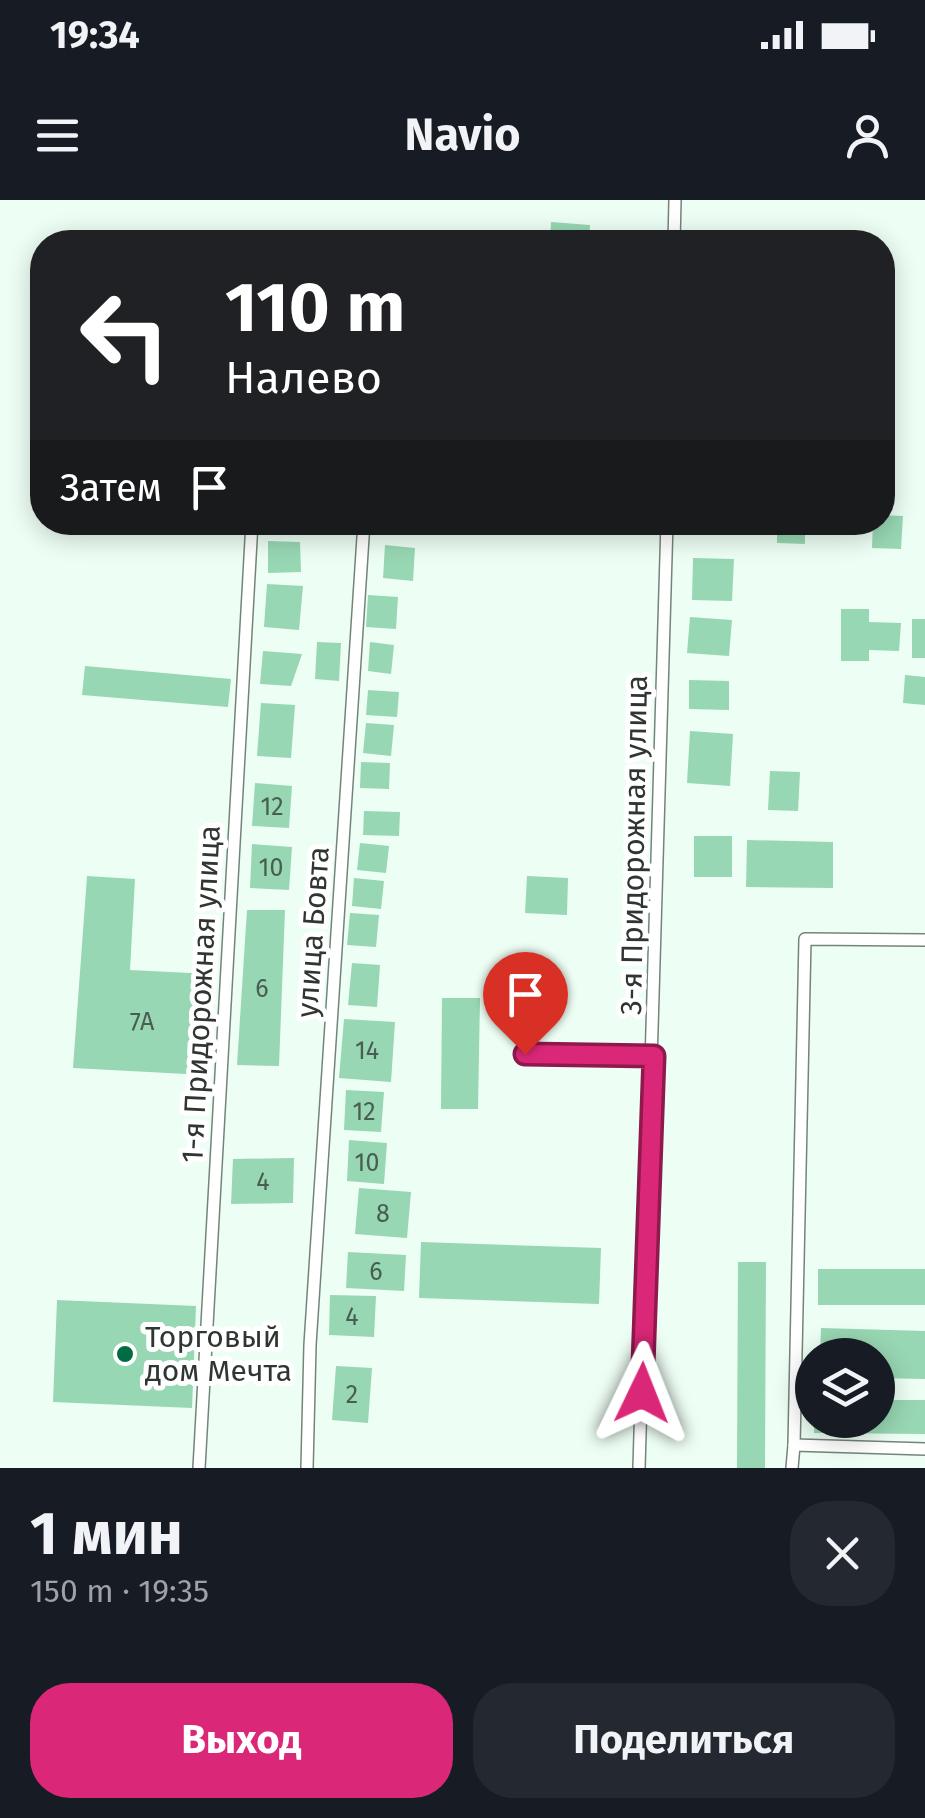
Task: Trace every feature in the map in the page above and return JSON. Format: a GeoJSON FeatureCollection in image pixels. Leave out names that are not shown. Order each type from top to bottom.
{"type":"FeatureCollection","features":[{"type":"Feature","properties":{"kind":"lane"},"geometry":{"type":"LineString","coordinates":[[674,230],[675,200]]}},
{"type":"Feature","properties":{"kind":"lane","name":"1-я Придорожная улица"},"geometry":{"type":"LineString","coordinates":[[199,1468],[251,535]]}},
{"type":"Feature","properties":{"kind":"lane","name":"улица Бовта"},"geometry":{"type":"LineString","coordinates":[[306,1468],[310,1345],[363,535]]}},
{"type":"Feature","properties":{"kind":"lane","name":"3-я Придорожная улица"},"geometry":{"type":"LineString","coordinates":[[640,1468],[667,535]]}},
{"type":"Feature","properties":{"kind":"lane"},"geometry":{"type":"LineString","coordinates":[[792,1468],[805,939],[925,940]]}},
{"type":"Feature","properties":{"kind":"lane"},"geometry":{"type":"LineString","coordinates":[[525,1054],[654,1056]]}},
{"type":"Feature","properties":{"kind":"lane"},"geometry":{"type":"LineString","coordinates":[[794,1445],[925,1449]]}},
{"type":"Feature","properties":{"kind":"building"},"geometry":{"type":"Polygon","coordinates":[[[551,222],[590,225],[590,230],[551,230],[551,222]]]}},
{"type":"Feature","properties":{"kind":"building"},"geometry":{"type":"Polygon","coordinates":[[[895,516],[903,516],[901,549],[872,548],[872,535],[895,535],[895,516]]]}},
{"type":"Feature","properties":{"kind":"building"},"geometry":{"type":"Polygon","coordinates":[[[777,535],[805,535],[805,544],[777,543],[777,535]]]}},
{"type":"Feature","properties":{"kind":"building"},"geometry":{"type":"Polygon","coordinates":[[[268,541],[300,542],[301,572],[268,573],[268,541]]]}},
{"type":"Feature","properties":{"kind":"building"},"geometry":{"type":"Polygon","coordinates":[[[385,545],[415,548],[413,581],[383,578],[385,545]]]}},
{"type":"Feature","properties":{"kind":"building"},"geometry":{"type":"Polygon","coordinates":[[[693,558],[734,559],[732,601],[692,600],[693,558]]]}},
{"type":"Feature","properties":{"kind":"building"},"geometry":{"type":"Polygon","coordinates":[[[267,584],[303,586],[299,630],[264,627],[267,584]]]}},
{"type":"Feature","properties":{"kind":"building"},"geometry":{"type":"Polygon","coordinates":[[[368,595],[398,597],[396,629],[366,627],[368,595]]]}},
{"type":"Feature","properties":{"kind":"building"},"geometry":{"type":"Polygon","coordinates":[[[841,609],[869,609],[869,622],[901,623],[899,651],[869,650],[869,661],[841,661],[841,609]]]}},
{"type":"Feature","properties":{"kind":"building"},"geometry":{"type":"Polygon","coordinates":[[[690,617],[732,620],[729,656],[687,653],[690,617]]]}},
{"type":"Feature","properties":{"kind":"building"},"geometry":{"type":"Polygon","coordinates":[[[912,619],[925,619],[925,658],[912,658],[912,619]]]}},
{"type":"Feature","properties":{"kind":"building"},"geometry":{"type":"Polygon","coordinates":[[[317,642],[341,643],[339,681],[315,679],[317,642]]]}},
{"type":"Feature","properties":{"kind":"building"},"geometry":{"type":"Polygon","coordinates":[[[370,642],[394,645],[391,674],[368,671],[370,642]]]}},
{"type":"Feature","properties":{"kind":"building"},"geometry":{"type":"Polygon","coordinates":[[[263,651],[302,654],[291,686],[260,684],[263,651]]]}},
{"type":"Feature","properties":{"kind":"building"},"geometry":{"type":"Polygon","coordinates":[[[85,666],[231,679],[228,707],[82,695],[85,666]]]}},
{"type":"Feature","properties":{"kind":"building"},"geometry":{"type":"Polygon","coordinates":[[[905,675],[925,677],[925,705],[903,703],[905,675]]]}},
{"type":"Feature","properties":{"kind":"building"},"geometry":{"type":"Polygon","coordinates":[[[689,680],[729,681],[729,710],[689,709],[689,680]]]}},
{"type":"Feature","properties":{"kind":"building"},"geometry":{"type":"Polygon","coordinates":[[[368,690],[399,692],[397,717],[366,715],[368,690]]]}},
{"type":"Feature","properties":{"kind":"building"},"geometry":{"type":"Polygon","coordinates":[[[261,703],[295,705],[291,758],[257,756],[261,703]]]}},
{"type":"Feature","properties":{"kind":"building"},"geometry":{"type":"Polygon","coordinates":[[[366,723],[394,725],[391,756],[363,753],[366,723]]]}},
{"type":"Feature","properties":{"kind":"building"},"geometry":{"type":"Polygon","coordinates":[[[690,731],[733,734],[730,786],[687,783],[690,731]]]}},
{"type":"Feature","properties":{"kind":"building"},"geometry":{"type":"Polygon","coordinates":[[[361,762],[390,763],[389,789],[360,788],[361,762]]]}},
{"type":"Feature","properties":{"kind":"building"},"geometry":{"type":"Polygon","coordinates":[[[770,771],[800,772],[798,811],[768,810],[770,771]]]}},
{"type":"Feature","properties":{"kind":"building"},"geometry":{"type":"Polygon","coordinates":[[[255,783],[292,786],[289,828],[252,826],[255,783]]]}},
{"type":"Feature","properties":{"kind":"building"},"geometry":{"type":"Polygon","coordinates":[[[364,811],[400,812],[399,836],[363,835],[364,811]]]}},
{"type":"Feature","properties":{"kind":"building"},"geometry":{"type":"Polygon","coordinates":[[[694,836],[732,836],[732,877],[694,877],[694,836]]]}},
{"type":"Feature","properties":{"kind":"building"},"geometry":{"type":"Polygon","coordinates":[[[747,840],[833,842],[833,888],[746,887],[747,840]]]}},
{"type":"Feature","properties":{"kind":"building"},"geometry":{"type":"Polygon","coordinates":[[[360,843],[389,846],[386,873],[357,870],[360,843]]]}},
{"type":"Feature","properties":{"kind":"building"},"geometry":{"type":"Polygon","coordinates":[[[252,844],[292,847],[289,890],[250,888],[252,844]]]}},
{"type":"Feature","properties":{"kind":"building"},"geometry":{"type":"Polygon","coordinates":[[[87,876],[135,879],[130,970],[211,974],[205,1075],[73,1068],[87,876]]]}},
{"type":"Feature","properties":{"kind":"building"},"geometry":{"type":"Polygon","coordinates":[[[527,876],[568,878],[567,915],[525,913],[527,876]]]}},
{"type":"Feature","properties":{"kind":"building"},"geometry":{"type":"Polygon","coordinates":[[[354,878],[384,881],[381,909],[352,906],[354,878]]]}},
{"type":"Feature","properties":{"kind":"building"},"geometry":{"type":"Polygon","coordinates":[[[247,910],[285,910],[279,1066],[237,1065],[247,910]]]}},
{"type":"Feature","properties":{"kind":"building"},"geometry":{"type":"Polygon","coordinates":[[[350,913],[379,915],[376,947],[347,945],[350,913]]]}},
{"type":"Feature","properties":{"kind":"building"},"geometry":{"type":"Polygon","coordinates":[[[352,963],[380,965],[377,1007],[348,1005],[352,963]]]}},
{"type":"Feature","properties":{"kind":"building"},"geometry":{"type":"Polygon","coordinates":[[[442,998],[480,998],[478,1109],[441,1109],[442,998]]]}},
{"type":"Feature","properties":{"kind":"building"},"geometry":{"type":"Polygon","coordinates":[[[344,1019],[395,1022],[391,1082],[339,1078],[344,1019]]]}},
{"type":"Feature","properties":{"kind":"building"},"geometry":{"type":"Polygon","coordinates":[[[346,1090],[384,1092],[381,1132],[344,1130],[346,1090]]]}},
{"type":"Feature","properties":{"kind":"building"},"geometry":{"type":"Polygon","coordinates":[[[349,1140],[387,1143],[384,1184],[347,1181],[349,1140]]]}},
{"type":"Feature","properties":{"kind":"building"},"geometry":{"type":"Polygon","coordinates":[[[294,1158],[293,1203],[231,1204],[233,1159],[294,1158]]]}},
{"type":"Feature","properties":{"kind":"building"},"geometry":{"type":"Polygon","coordinates":[[[359,1188],[411,1192],[407,1238],[355,1234],[359,1188]]]}},
{"type":"Feature","properties":{"kind":"building"},"geometry":{"type":"Polygon","coordinates":[[[421,1242],[601,1248],[599,1304],[419,1298],[421,1242]]]}},
{"type":"Feature","properties":{"kind":"building"},"geometry":{"type":"Polygon","coordinates":[[[348,1252],[406,1255],[404,1291],[346,1288],[348,1252]]]}},
{"type":"Feature","properties":{"kind":"building"},"geometry":{"type":"Polygon","coordinates":[[[738,1262],[766,1262],[765,1468],[737,1468],[738,1262]]]}},
{"type":"Feature","properties":{"kind":"building"},"geometry":{"type":"Polygon","coordinates":[[[818,1269],[925,1269],[925,1305],[818,1305],[818,1269]]]}},
{"type":"Feature","properties":{"kind":"building"},"geometry":{"type":"Polygon","coordinates":[[[330,1295],[376,1296],[374,1337],[329,1335],[330,1295]]]}},
{"type":"Feature","properties":{"kind":"building","name":"Торговый дом Мечта"},"geometry":{"type":"Polygon","coordinates":[[[57,1300],[196,1306],[192,1408],[53,1402],[57,1300]]]}},
{"type":"Feature","properties":{"kind":"building"},"geometry":{"type":"Polygon","coordinates":[[[821,1328],[925,1331],[925,1379],[895,1378],[895,1338],[821,1338],[821,1328]]]}},
{"type":"Feature","properties":{"kind":"building"},"geometry":{"type":"Polygon","coordinates":[[[336,1366],[372,1368],[368,1423],[332,1420],[336,1366]]]}},
{"type":"Feature","properties":{"kind":"building"},"geometry":{"type":"Polygon","coordinates":[[[895,1400],[925,1400],[925,1434],[895,1434],[895,1400]]]}},
{"type":"Feature","properties":{"kind":"place","name":"Торговый дом Мечта"},"geometry":{"type":"Point","coordinates":[125,1354]}},
{"type":"Feature","properties":{"kind":"route"},"geometry":{"type":"LineString","coordinates":[[525,1054],[654,1056],[642,1393]]}}]}
